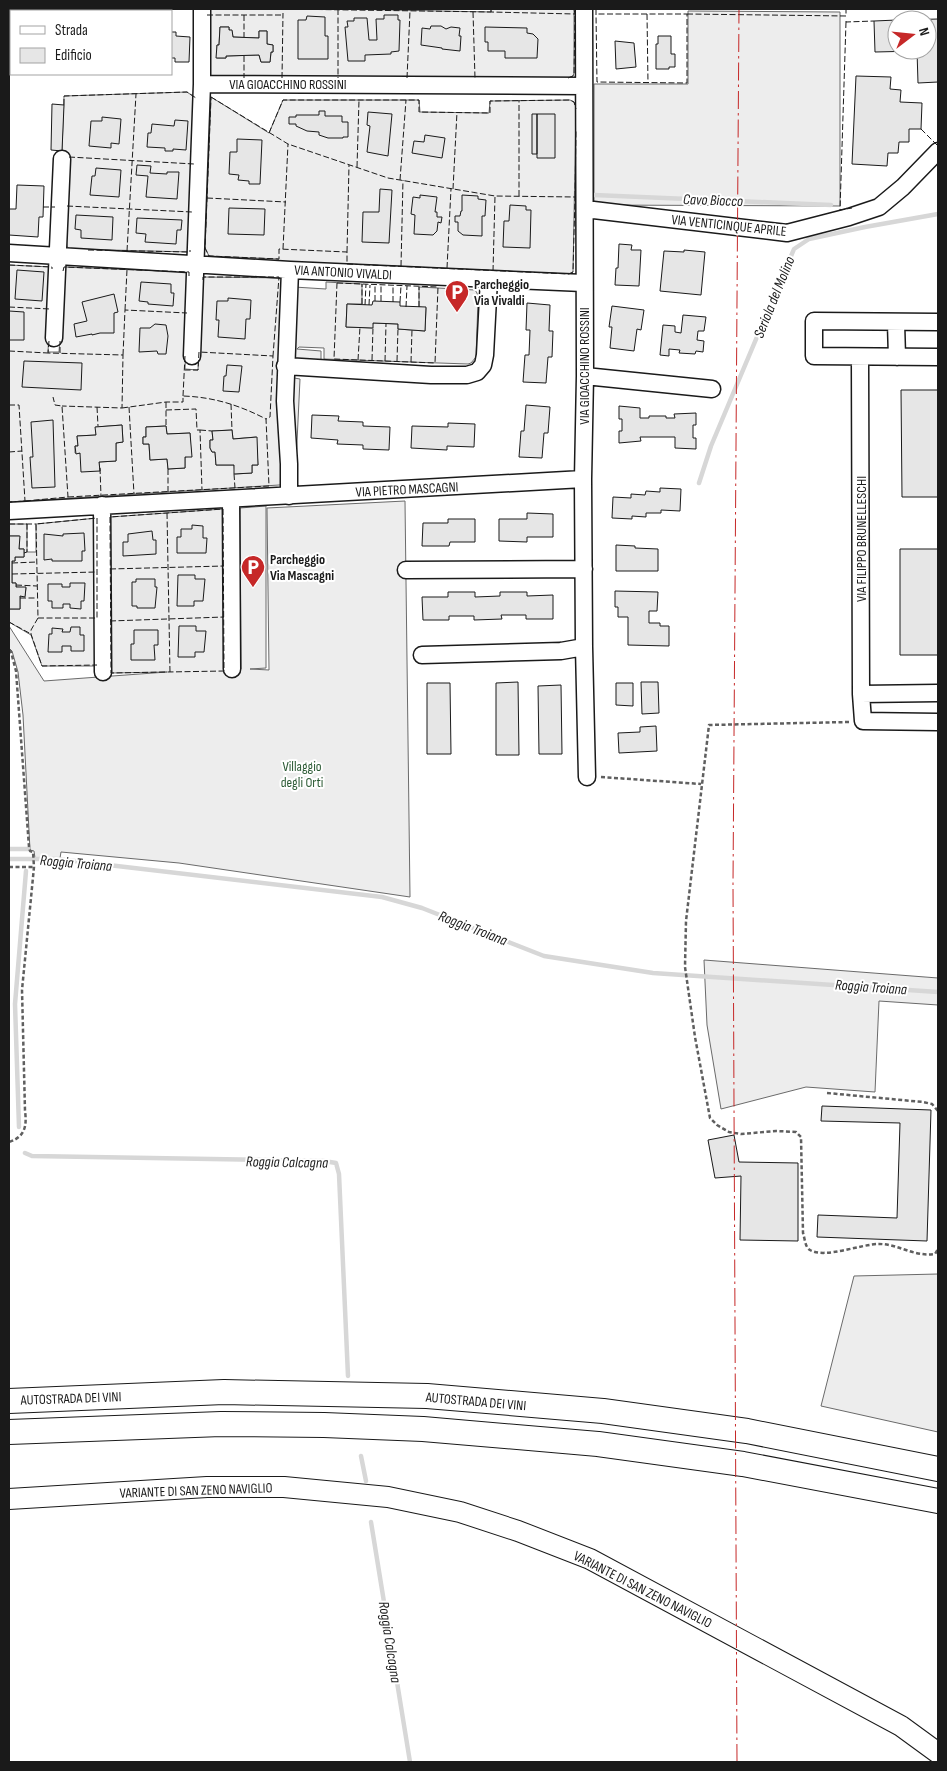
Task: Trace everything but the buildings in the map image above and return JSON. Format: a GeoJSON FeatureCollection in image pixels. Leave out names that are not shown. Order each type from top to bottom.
{"type":"FeatureCollection","features":[{"type":"Feature","properties":{"kind":"highway","name":"AUTOSTRADA DEI VINI"},"geometry":{"type":"LineString","coordinates":[[9,1401],[224,1392],[427,1396],[612,1412],[747,1432],[938,1469]]}},
{"type":"Feature","properties":{"kind":"highway"},"geometry":{"type":"LineString","coordinates":[[9,1432],[221,1424],[324,1425],[423,1429],[598,1444],[743,1464],[938,1501]]}},
{"type":"Feature","properties":{"kind":"main road","name":"VARIANTE DI SAN ZENO NAVIGLIO"},"geometry":{"type":"LineString","coordinates":[[9,1499],[207,1487],[284,1487],[388,1497],[460,1512],[518,1531],[590,1559],[901,1726],[938,1740]]}},
{"type":"Feature","properties":{"kind":"main road","name":"VARIANTE DI SAN ZENO NAVIGLIO"},"geometry":{"type":"LineString","coordinates":[[901,1726],[938,1753]]}},
{"type":"Feature","properties":{"kind":"street"},"geometry":{"type":"LineString","coordinates":[[192,356],[197,264],[202,9]]}},
{"type":"Feature","properties":{"kind":"street","name":"VIA GIOACCHINO ROSSINI"},"geometry":{"type":"LineString","coordinates":[[584,9],[585,209],[583,283],[585,376],[583,479],[587,777]]}},
{"type":"Feature","properties":{"kind":"street","name":"VIA GIOACCHINO ROSSINI"},"geometry":{"type":"LineString","coordinates":[[202,84],[583,86]]}},
{"type":"Feature","properties":{"kind":"street","name":"VIA VENTICINQUE APRILE"},"geometry":{"type":"LineString","coordinates":[[585,209],[787,233],[879,207],[903,187],[938,151]]}},
{"type":"Feature","properties":{"kind":"street"},"geometry":{"type":"LineString","coordinates":[[54,338],[62,159]]}},
{"type":"Feature","properties":{"kind":"street","name":"VIA ANTONIO VIVALDI"},"geometry":{"type":"LineString","coordinates":[[9,253],[290,270],[583,283]]}},
{"type":"Feature","properties":{"kind":"street"},"geometry":{"type":"LineString","coordinates":[[289,496],[285,366],[290,270]]}},
{"type":"Feature","properties":{"kind":"street"},"geometry":{"type":"LineString","coordinates":[[285,366],[430,375],[467,375],[477,372],[483,365],[481,326],[489,279]]}},
{"type":"Feature","properties":{"kind":"street"},"geometry":{"type":"LineString","coordinates":[[938,322],[814,321],[814,356],[938,357]]}},
{"type":"Feature","properties":{"kind":"street"},"geometry":{"type":"LineString","coordinates":[[896,323],[897,357]]}},
{"type":"Feature","properties":{"kind":"street","name":"VIA FILIPPO BRUNELLESCHI"},"geometry":{"type":"LineString","coordinates":[[860,357],[861,694],[863,721]]}},
{"type":"Feature","properties":{"kind":"street"},"geometry":{"type":"LineString","coordinates":[[585,376],[712,389]]}},
{"type":"Feature","properties":{"kind":"street","name":"VIA PIETRO MASCAGNI"},"geometry":{"type":"LineString","coordinates":[[9,511],[583,479]]}},
{"type":"Feature","properties":{"kind":"street"},"geometry":{"type":"LineString","coordinates":[[231,499],[232,669]]}},
{"type":"Feature","properties":{"kind":"street"},"geometry":{"type":"LineString","coordinates":[[102,505],[103,672]]}},
{"type":"Feature","properties":{"kind":"street"},"geometry":{"type":"LineString","coordinates":[[406,570],[584,569]]}},
{"type":"Feature","properties":{"kind":"street"},"geometry":{"type":"LineString","coordinates":[[422,654],[561,651],[584,647]]}},
{"type":"Feature","properties":{"kind":"street"},"geometry":{"type":"LineString","coordinates":[[861,694],[938,693]]}},
{"type":"Feature","properties":{"kind":"street"},"geometry":{"type":"LineString","coordinates":[[863,721],[938,722]]}},
{"type":"Feature","properties":{"kind":"path"},"geometry":{"type":"LineString","coordinates":[[9,650],[16,672],[29,847],[30,851],[33,852],[34,867],[22,990],[25,1111],[27,1123],[23,1134],[16,1140],[9,1142]]}},
{"type":"Feature","properties":{"kind":"path"},"geometry":{"type":"LineString","coordinates":[[863,721],[709,725],[686,921],[685,969],[710,1118],[729,1132],[741,1134],[776,1131],[796,1132],[801,1137],[803,1233],[806,1247],[818,1253],[879,1244],[889,1245],[914,1254],[926,1255],[935,1254],[938,1249]]}},
{"type":"Feature","properties":{"kind":"path"},"geometry":{"type":"LineString","coordinates":[[587,777],[701,784]]}},
{"type":"Feature","properties":{"kind":"path"},"geometry":{"type":"LineString","coordinates":[[9,867],[34,867]]}},
{"type":"Feature","properties":{"kind":"path"},"geometry":{"type":"LineString","coordinates":[[827,1093],[924,1102],[932,1104],[938,1111]]}},
{"type":"Feature","properties":{"kind":"shaded area"},"geometry":{"type":"Polygon","coordinates":[[[207,9],[491,12],[491,9],[574,9],[574,73],[573,76],[568,78],[207,78],[207,9]],[[220,27],[217,58],[259,55],[261,62],[270,62],[273,45],[267,44],[267,31],[259,31],[259,38],[233,37],[229,27],[220,27]]]}},
{"type":"Feature","properties":{"kind":"shaded area"},"geometry":{"type":"Polygon","coordinates":[[[688,11],[840,12],[840,206],[594,205],[594,84],[688,84],[688,11]]]}},
{"type":"Feature","properties":{"kind":"shaded area"},"geometry":{"type":"Polygon","coordinates":[[[187,92],[197,99],[190,252],[71,249],[67,247],[57,156],[57,150],[62,150],[64,96],[187,92]]]}},
{"type":"Feature","properties":{"kind":"shaded area"},"geometry":{"type":"Polygon","coordinates":[[[211,97],[269,133],[283,100],[419,100],[420,112],[489,113],[490,101],[570,100],[574,102],[576,107],[573,272],[569,274],[347,264],[347,267],[279,264],[278,259],[209,256],[205,248],[211,97]]]}},
{"type":"Feature","properties":{"kind":"shaded area"},"geometry":{"type":"Polygon","coordinates":[[[9,265],[52,267],[48,352],[59,352],[64,267],[189,272],[185,369],[198,370],[203,277],[288,278],[283,376],[300,379],[295,484],[9,502],[9,265]],[[122,425],[96,427],[96,435],[77,436],[78,446],[75,446],[75,453],[80,453],[100,471],[99,462],[116,461],[116,443],[123,442],[122,425]],[[166,426],[146,427],[146,437],[143,437],[143,444],[149,444],[150,460],[167,459],[168,469],[185,468],[185,457],[191,456],[190,433],[167,434],[166,426]],[[232,430],[212,431],[213,440],[210,440],[210,448],[212,452],[215,452],[216,465],[234,465],[235,474],[252,473],[252,465],[258,465],[256,437],[233,439],[232,430]]]}},
{"type":"Feature","properties":{"kind":"shaded area"},"geometry":{"type":"Polygon","coordinates":[[[326,282],[362,284],[362,304],[347,304],[346,327],[372,328],[373,323],[398,324],[398,329],[425,331],[426,308],[419,307],[419,287],[475,290],[478,300],[476,357],[468,364],[324,359],[324,348],[299,347],[297,349],[321,351],[321,361],[289,360],[294,287],[326,289],[326,282]]]}},
{"type":"Feature","properties":{"kind":"shaded area"},"geometry":{"type":"Polygon","coordinates":[[[405,501],[410,897],[179,863],[61,852],[60,858],[35,858],[34,851],[30,850],[23,715],[18,672],[12,651],[9,648],[9,626],[44,681],[167,672],[111,673],[110,517],[223,509],[224,670],[241,669],[240,508],[266,506],[266,668],[250,669],[269,670],[267,508],[405,501]]]}},
{"type":"Feature","properties":{"kind":"shaded area"},"geometry":{"type":"Polygon","coordinates":[[[97,518],[97,666],[42,666],[31,635],[9,622],[9,609],[20,609],[20,596],[25,596],[26,588],[16,587],[16,583],[12,583],[12,561],[15,561],[15,557],[24,557],[24,549],[19,549],[19,536],[9,536],[9,524],[27,524],[27,552],[36,552],[36,524],[97,518]]]}},
{"type":"Feature","properties":{"kind":"shaded area"},"geometry":{"type":"Polygon","coordinates":[[[704,960],[938,978],[938,1005],[879,1001],[875,1092],[806,1087],[721,1109],[707,1025],[704,960]]]}},
{"type":"Feature","properties":{"kind":"shaded area"},"geometry":{"type":"Polygon","coordinates":[[[938,1274],[938,1432],[821,1406],[854,1276],[938,1274]]]}},
{"type":"Feature","properties":{"kind":"waterway","name":"Cavo Biocco"},"geometry":{"type":"LineString","coordinates":[[594,195],[831,205]]}},
{"type":"Feature","properties":{"kind":"waterway","name":"Seriola del Molino"},"geometry":{"type":"LineString","coordinates":[[699,483],[711,446],[794,249],[809,239],[938,214]]}},
{"type":"Feature","properties":{"kind":"waterway","name":"Roggia Calcagna"},"geometry":{"type":"LineString","coordinates":[[9,849],[28,849]]}},
{"type":"Feature","properties":{"kind":"waterway","name":"Roggia Troiana"},"geometry":{"type":"LineString","coordinates":[[9,859],[57,859],[382,897],[422,908],[544,956],[653,973],[938,992]]}},
{"type":"Feature","properties":{"kind":"waterway","name":"Roggia Calcagna"},"geometry":{"type":"LineString","coordinates":[[19,1127],[15,1004],[26,871]]}},
{"type":"Feature","properties":{"kind":"waterway","name":"Roggia Calcagna"},"geometry":{"type":"LineString","coordinates":[[25,1153],[32,1156],[324,1161],[336,1163],[339,1174],[348,1376]]}},
{"type":"Feature","properties":{"kind":"waterway","name":"Roggia Calcagna"},"geometry":{"type":"LineString","coordinates":[[361,1456],[366,1481]]}},
{"type":"Feature","properties":{"kind":"waterway","name":"Roggia Calcagna"},"geometry":{"type":"LineString","coordinates":[[371,1522],[410,1762]]}},
{"type":"Feature","properties":{"kind":"fence"},"geometry":{"type":"LineString","coordinates":[[283,9],[491,12]]}},
{"type":"Feature","properties":{"kind":"fence"},"geometry":{"type":"LineString","coordinates":[[338,9],[338,78]]}},
{"type":"Feature","properties":{"kind":"fence"},"geometry":{"type":"LineString","coordinates":[[491,9],[491,12],[575,14],[574,9]]}},
{"type":"Feature","properties":{"kind":"fence"},"geometry":{"type":"LineString","coordinates":[[596,9],[596,14],[597,82],[687,83],[687,14],[596,14]]}},
{"type":"Feature","properties":{"kind":"fence"},"geometry":{"type":"LineString","coordinates":[[687,14],[846,16],[846,9]]}},
{"type":"Feature","properties":{"kind":"fence"},"geometry":{"type":"LineString","coordinates":[[407,78],[410,11]]}},
{"type":"Feature","properties":{"kind":"fence"},"geometry":{"type":"LineString","coordinates":[[473,12],[475,78]]}},
{"type":"Feature","properties":{"kind":"fence"},"geometry":{"type":"LineString","coordinates":[[282,78],[283,13]]}},
{"type":"Feature","properties":{"kind":"fence"},"geometry":{"type":"LineString","coordinates":[[568,78],[573,76],[574,73],[575,14]]}},
{"type":"Feature","properties":{"kind":"fence"},"geometry":{"type":"LineString","coordinates":[[647,14],[648,83]]}},
{"type":"Feature","properties":{"kind":"fence"},"geometry":{"type":"LineString","coordinates":[[207,15],[283,15]]}},
{"type":"Feature","properties":{"kind":"fence"},"geometry":{"type":"LineString","coordinates":[[244,15],[244,37]]}},
{"type":"Feature","properties":{"kind":"fence"},"geometry":{"type":"LineString","coordinates":[[846,21],[874,21]]}},
{"type":"Feature","properties":{"kind":"fence"},"geometry":{"type":"LineString","coordinates":[[846,22],[840,210],[852,208]]}},
{"type":"Feature","properties":{"kind":"fence"},"geometry":{"type":"LineString","coordinates":[[244,56],[244,78]]}},
{"type":"Feature","properties":{"kind":"fence"},"geometry":{"type":"LineString","coordinates":[[64,105],[64,96],[187,92],[196,98]]}},
{"type":"Feature","properties":{"kind":"fence"},"geometry":{"type":"LineString","coordinates":[[127,251],[136,94]]}},
{"type":"Feature","properties":{"kind":"fence"},"geometry":{"type":"LineString","coordinates":[[211,97],[288,144],[388,178],[495,196],[575,197],[573,272],[569,274],[347,264],[347,252],[279,249],[279,259],[209,256],[205,248],[211,97]]}},
{"type":"Feature","properties":{"kind":"fence"},"geometry":{"type":"LineString","coordinates":[[269,133],[283,100],[419,100],[419,112],[490,113],[490,101],[570,100],[574,102],[576,109]]}},
{"type":"Feature","properties":{"kind":"fence"},"geometry":{"type":"LineString","coordinates":[[357,167],[359,100]]}},
{"type":"Feature","properties":{"kind":"fence"},"geometry":{"type":"LineString","coordinates":[[400,180],[406,100]]}},
{"type":"Feature","properties":{"kind":"fence"},"geometry":{"type":"LineString","coordinates":[[519,100],[519,196]]}},
{"type":"Feature","properties":{"kind":"fence"},"geometry":{"type":"LineString","coordinates":[[453,189],[457,112]]}},
{"type":"Feature","properties":{"kind":"fence"},"geometry":{"type":"LineString","coordinates":[[575,197],[576,129]]}},
{"type":"Feature","properties":{"kind":"fence"},"geometry":{"type":"LineString","coordinates":[[921,129],[938,144]]}},
{"type":"Feature","properties":{"kind":"fence"},"geometry":{"type":"LineString","coordinates":[[283,249],[288,144]]}},
{"type":"Feature","properties":{"kind":"fence"},"geometry":{"type":"LineString","coordinates":[[69,157],[194,164]]}},
{"type":"Feature","properties":{"kind":"fence"},"geometry":{"type":"LineString","coordinates":[[347,252],[349,165]]}},
{"type":"Feature","properties":{"kind":"fence"},"geometry":{"type":"LineString","coordinates":[[401,266],[403,180]]}},
{"type":"Feature","properties":{"kind":"fence"},"geometry":{"type":"LineString","coordinates":[[447,268],[451,189]]}},
{"type":"Feature","properties":{"kind":"fence"},"geometry":{"type":"LineString","coordinates":[[493,271],[495,196]]}},
{"type":"Feature","properties":{"kind":"fence"},"geometry":{"type":"LineString","coordinates":[[207,198],[286,202]]}},
{"type":"Feature","properties":{"kind":"fence"},"geometry":{"type":"LineString","coordinates":[[67,206],[192,212]]}},
{"type":"Feature","properties":{"kind":"fence"},"geometry":{"type":"LineString","coordinates":[[43,207],[55,207]]}},
{"type":"Feature","properties":{"kind":"fence"},"geometry":{"type":"LineString","coordinates":[[88,250],[190,252],[190,250]]}},
{"type":"Feature","properties":{"kind":"fence"},"geometry":{"type":"LineString","coordinates":[[9,265],[52,267],[52,269]]}},
{"type":"Feature","properties":{"kind":"fence"},"geometry":{"type":"LineString","coordinates":[[63,271],[64,267],[189,272],[189,276]]}},
{"type":"Feature","properties":{"kind":"fence"},"geometry":{"type":"LineString","coordinates":[[125,310],[127,270]]}},
{"type":"Feature","properties":{"kind":"fence"},"geometry":{"type":"LineString","coordinates":[[203,280],[203,277],[279,277],[273,356]]}},
{"type":"Feature","properties":{"kind":"fence"},"geometry":{"type":"LineString","coordinates":[[337,283],[438,287],[435,363],[334,359],[337,283]]}},
{"type":"Feature","properties":{"kind":"fence"},"geometry":{"type":"LineString","coordinates":[[362,284],[362,304]]}},
{"type":"Feature","properties":{"kind":"fence"},"geometry":{"type":"LineString","coordinates":[[365,305],[366,284]]}},
{"type":"Feature","properties":{"kind":"fence"},"geometry":{"type":"LineString","coordinates":[[369,305],[370,285]]}},
{"type":"Feature","properties":{"kind":"fence"},"geometry":{"type":"LineString","coordinates":[[375,285],[375,301]]}},
{"type":"Feature","properties":{"kind":"fence"},"geometry":{"type":"LineString","coordinates":[[381,285],[381,301]]}},
{"type":"Feature","properties":{"kind":"fence"},"geometry":{"type":"LineString","coordinates":[[393,285],[393,302]]}},
{"type":"Feature","properties":{"kind":"fence"},"geometry":{"type":"LineString","coordinates":[[400,302],[401,286]]}},
{"type":"Feature","properties":{"kind":"fence"},"geometry":{"type":"LineString","coordinates":[[406,307],[407,286]]}},
{"type":"Feature","properties":{"kind":"fence"},"geometry":{"type":"LineString","coordinates":[[419,287],[419,307]]}},
{"type":"Feature","properties":{"kind":"fence"},"geometry":{"type":"LineString","coordinates":[[9,307],[50,309]]}},
{"type":"Feature","properties":{"kind":"fence"},"geometry":{"type":"LineString","coordinates":[[123,355],[125,310],[187,313]]}},
{"type":"Feature","properties":{"kind":"fence"},"geometry":{"type":"LineString","coordinates":[[385,361],[386,324]]}},
{"type":"Feature","properties":{"kind":"fence"},"geometry":{"type":"LineString","coordinates":[[358,360],[360,327]]}},
{"type":"Feature","properties":{"kind":"fence"},"geometry":{"type":"LineString","coordinates":[[372,360],[373,328]]}},
{"type":"Feature","properties":{"kind":"fence"},"geometry":{"type":"LineString","coordinates":[[397,361],[398,329]]}},
{"type":"Feature","properties":{"kind":"fence"},"geometry":{"type":"LineString","coordinates":[[411,362],[412,330]]}},
{"type":"Feature","properties":{"kind":"fence"},"geometry":{"type":"LineString","coordinates":[[49,341],[48,353],[123,355],[122,408],[62,406]]}},
{"type":"Feature","properties":{"kind":"fence"},"geometry":{"type":"LineString","coordinates":[[60,341],[60,353]]}},
{"type":"Feature","properties":{"kind":"fence"},"geometry":{"type":"LineString","coordinates":[[9,351],[48,353]]}},
{"type":"Feature","properties":{"kind":"fence"},"geometry":{"type":"LineString","coordinates":[[68,497],[269,486],[266,419],[270,417],[273,356],[199,352],[198,370],[185,370]]}},
{"type":"Feature","properties":{"kind":"fence"},"geometry":{"type":"LineString","coordinates":[[183,396],[185,356]]}},
{"type":"Feature","properties":{"kind":"fence"},"geometry":{"type":"LineString","coordinates":[[122,408],[166,402],[183,402],[183,396],[205,398],[226,403],[266,419]]}},
{"type":"Feature","properties":{"kind":"fence"},"geometry":{"type":"LineString","coordinates":[[25,501],[68,497],[62,406],[55,405],[53,397]]}},
{"type":"Feature","properties":{"kind":"fence"},"geometry":{"type":"LineString","coordinates":[[166,402],[166,426]]}},
{"type":"Feature","properties":{"kind":"fence"},"geometry":{"type":"LineString","coordinates":[[231,404],[232,430]]}},
{"type":"Feature","properties":{"kind":"fence"},"geometry":{"type":"LineString","coordinates":[[9,405],[19,405],[25,501],[9,502]]}},
{"type":"Feature","properties":{"kind":"fence"},"geometry":{"type":"LineString","coordinates":[[97,407],[98,426]]}},
{"type":"Feature","properties":{"kind":"fence"},"geometry":{"type":"LineString","coordinates":[[129,407],[134,494]]}},
{"type":"Feature","properties":{"kind":"fence"},"geometry":{"type":"LineString","coordinates":[[166,410],[196,409],[197,430],[200,430],[202,490]]}},
{"type":"Feature","properties":{"kind":"fence"},"geometry":{"type":"LineString","coordinates":[[200,430],[212,431]]}},
{"type":"Feature","properties":{"kind":"fence"},"geometry":{"type":"LineString","coordinates":[[9,452],[22,451]]}},
{"type":"Feature","properties":{"kind":"fence"},"geometry":{"type":"LineString","coordinates":[[100,468],[101,496]]}},
{"type":"Feature","properties":{"kind":"fence"},"geometry":{"type":"LineString","coordinates":[[168,469],[168,492]]}},
{"type":"Feature","properties":{"kind":"fence"},"geometry":{"type":"LineString","coordinates":[[234,474],[235,488]]}},
{"type":"Feature","properties":{"kind":"fence"},"geometry":{"type":"LineString","coordinates":[[223,509],[224,671],[111,673],[110,517],[223,509]]}},
{"type":"Feature","properties":{"kind":"fence"},"geometry":{"type":"LineString","coordinates":[[167,513],[170,672]]}},
{"type":"Feature","properties":{"kind":"fence"},"geometry":{"type":"LineString","coordinates":[[97,518],[97,618],[38,618],[36,524],[97,518]]}},
{"type":"Feature","properties":{"kind":"fence"},"geometry":{"type":"LineString","coordinates":[[9,524],[36,524]]}},
{"type":"Feature","properties":{"kind":"fence"},"geometry":{"type":"LineString","coordinates":[[24,553],[27,552],[27,524]]}},
{"type":"Feature","properties":{"kind":"fence"},"geometry":{"type":"LineString","coordinates":[[12,563],[37,562]]}},
{"type":"Feature","properties":{"kind":"fence"},"geometry":{"type":"LineString","coordinates":[[110,569],[224,566]]}},
{"type":"Feature","properties":{"kind":"fence"},"geometry":{"type":"LineString","coordinates":[[12,574],[97,572]]}},
{"type":"Feature","properties":{"kind":"fence"},"geometry":{"type":"LineString","coordinates":[[16,585],[37,586]]}},
{"type":"Feature","properties":{"kind":"fence"},"geometry":{"type":"LineString","coordinates":[[20,598],[37,598]]}},
{"type":"Feature","properties":{"kind":"fence"},"geometry":{"type":"LineString","coordinates":[[110,621],[224,617]]}},
{"type":"Feature","properties":{"kind":"fence"},"geometry":{"type":"LineString","coordinates":[[38,618],[31,630],[31,634],[42,666],[97,665]]}},
{"type":"Feature","properties":{"kind":"fence"},"geometry":{"type":"LineString","coordinates":[[9,622],[31,634]]}},
{"type":"Feature","properties":{"kind":"power"},"geometry":{"type":"LineString","coordinates":[[737,1762],[733,884],[739,9]]}},
{"type":"Feature","properties":{"kind":"place","name":"Parcheggio Via Vivaldi"},"geometry":{"type":"Point","coordinates":[457,313]}},
{"type":"Feature","properties":{"kind":"place","name":"Parcheggio Via Mascagni"},"geometry":{"type":"Point","coordinates":[253,588]}},
{"type":"Feature","properties":{"kind":"park label","name":"Villaggio degli Orti"},"geometry":{"type":"Point","coordinates":[302,774]}}]}
